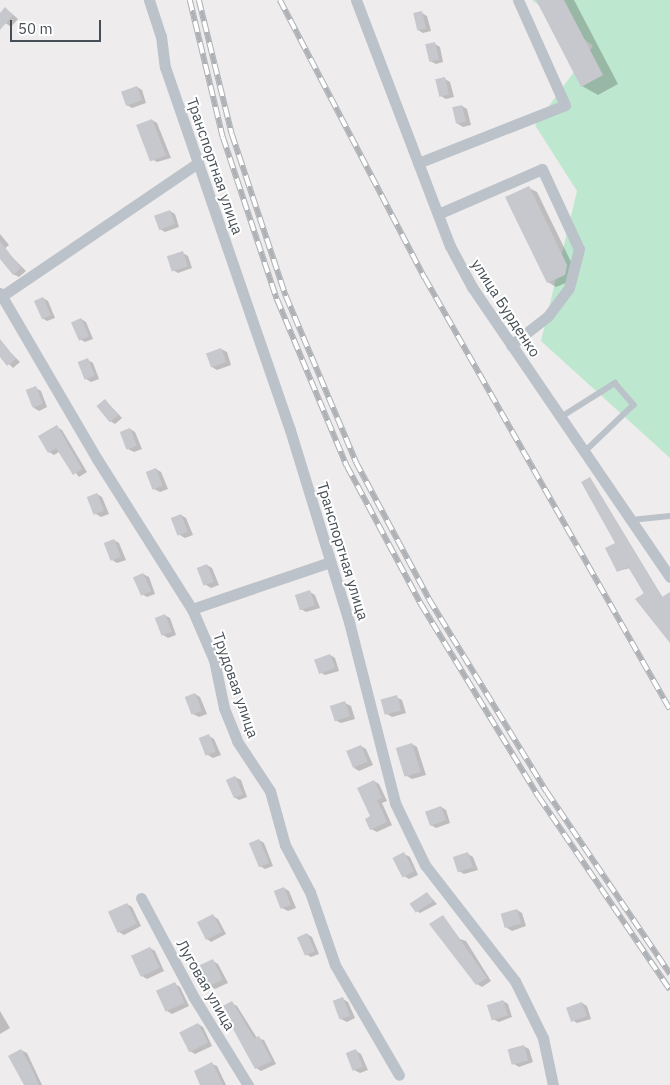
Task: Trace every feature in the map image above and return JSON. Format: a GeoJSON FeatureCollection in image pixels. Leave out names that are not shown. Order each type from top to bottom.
{"type":"FeatureCollection","features":[{"type":"Feature","properties":{"kind":"street","name":"Транспортная улица"},"geometry":{"type":"LineString","coordinates":[[149,0],[161,36],[165,67],[290,430],[364,675],[395,803],[410,839],[425,865],[515,981],[543,1038],[553,1085]]}},
{"type":"Feature","properties":{"kind":"street","name":"улица Бурденко"},"geometry":{"type":"LineString","coordinates":[[356,0],[438,214],[472,287],[670,577]]}},
{"type":"Feature","properties":{"kind":"street"},"geometry":{"type":"LineString","coordinates":[[418,163],[565,105],[518,0]]}},
{"type":"Feature","properties":{"kind":"street"},"geometry":{"type":"LineString","coordinates":[[1,294],[198,164]]}},
{"type":"Feature","properties":{"kind":"street"},"geometry":{"type":"LineString","coordinates":[[438,214],[542,169],[580,249],[569,288],[548,316],[512,345]]}},
{"type":"Feature","properties":{"kind":"street","name":"Трудовая улица"},"geometry":{"type":"LineString","coordinates":[[1,294],[97,459],[192,609],[214,660],[224,708],[237,741],[270,791],[285,845],[310,892],[335,965],[399,1075]]}},
{"type":"Feature","properties":{"kind":"street"},"geometry":{"type":"LineString","coordinates":[[192,609],[330,562]]}},
{"type":"Feature","properties":{"kind":"street","name":"Луговая улица"},"geometry":{"type":"LineString","coordinates":[[141,898],[193,996],[248,1085]]}},
{"type":"Feature","properties":{"kind":"lane"},"geometry":{"type":"LineString","coordinates":[[561,417],[615,383],[634,404],[585,452]]}},
{"type":"Feature","properties":{"kind":"lane"},"geometry":{"type":"LineString","coordinates":[[631,520],[670,516]]}},
{"type":"Feature","properties":{"kind":"green space"},"geometry":{"type":"Polygon","coordinates":[[[532,0],[670,0],[670,458],[541,341],[577,191],[535,125],[593,46],[532,0]]]}},
{"type":"Feature","properties":{"kind":"building"},"geometry":{"type":"Polygon","coordinates":[[[536,0],[564,0],[603,75],[581,87],[536,0]]]}},
{"type":"Feature","properties":{"kind":"building"},"geometry":{"type":"Polygon","coordinates":[[[5,7],[13,15],[0,30],[0,13],[5,7]]]}},
{"type":"Feature","properties":{"kind":"building"},"geometry":{"type":"Polygon","coordinates":[[[422,11],[426,29],[417,31],[413,13],[422,11]]]}},
{"type":"Feature","properties":{"kind":"building"},"geometry":{"type":"Polygon","coordinates":[[[435,42],[439,60],[429,62],[425,44],[435,42]]]}},
{"type":"Feature","properties":{"kind":"building"},"geometry":{"type":"Polygon","coordinates":[[[445,77],[449,95],[439,97],[435,79],[445,77]]]}},
{"type":"Feature","properties":{"kind":"building"},"geometry":{"type":"Polygon","coordinates":[[[137,86],[142,100],[126,106],[121,92],[137,86]]]}},
{"type":"Feature","properties":{"kind":"building"},"geometry":{"type":"Polygon","coordinates":[[[462,105],[466,122],[456,124],[452,107],[462,105]]]}},
{"type":"Feature","properties":{"kind":"building"},"geometry":{"type":"Polygon","coordinates":[[[152,119],[166,155],[150,162],[136,125],[152,119]]]}},
{"type":"Feature","properties":{"kind":"building"},"geometry":{"type":"Polygon","coordinates":[[[529,186],[567,265],[565,275],[547,283],[505,197],[529,186]]]}},
{"type":"Feature","properties":{"kind":"building"},"geometry":{"type":"Polygon","coordinates":[[[170,210],[175,224],[159,230],[154,216],[170,210]]]}},
{"type":"Feature","properties":{"kind":"building"},"geometry":{"type":"Polygon","coordinates":[[[0,241],[21,268],[13,275],[0,259],[0,241]]]}},
{"type":"Feature","properties":{"kind":"building"},"geometry":{"type":"Polygon","coordinates":[[[183,251],[188,266],[172,271],[167,256],[183,251]]]}},
{"type":"Feature","properties":{"kind":"building"},"geometry":{"type":"Polygon","coordinates":[[[43,297],[51,315],[42,319],[34,301],[43,297]]]}},
{"type":"Feature","properties":{"kind":"building"},"geometry":{"type":"Polygon","coordinates":[[[81,318],[89,336],[79,341],[71,322],[81,318]]]}},
{"type":"Feature","properties":{"kind":"building"},"geometry":{"type":"Polygon","coordinates":[[[0,339],[16,359],[7,366],[0,357],[0,339]]]}},
{"type":"Feature","properties":{"kind":"building"},"geometry":{"type":"Polygon","coordinates":[[[221,348],[226,362],[211,368],[206,353],[221,348]]]}},
{"type":"Feature","properties":{"kind":"building"},"geometry":{"type":"Polygon","coordinates":[[[88,358],[95,376],[85,380],[78,362],[88,358]]]}},
{"type":"Feature","properties":{"kind":"building"},"geometry":{"type":"Polygon","coordinates":[[[36,386],[43,404],[33,408],[26,390],[36,386]]]}},
{"type":"Feature","properties":{"kind":"building"},"geometry":{"type":"Polygon","coordinates":[[[105,399],[118,415],[110,422],[96,406],[105,399]]]}},
{"type":"Feature","properties":{"kind":"building"},"geometry":{"type":"Polygon","coordinates":[[[57,425],[82,469],[73,475],[56,448],[48,453],[38,436],[57,425]]]}},
{"type":"Feature","properties":{"kind":"building"},"geometry":{"type":"Polygon","coordinates":[[[130,428],[137,446],[127,450],[120,432],[130,428]]]}},
{"type":"Feature","properties":{"kind":"building"},"geometry":{"type":"Polygon","coordinates":[[[156,468],[163,486],[153,490],[146,472],[156,468]]]}},
{"type":"Feature","properties":{"kind":"building"},"geometry":{"type":"Polygon","coordinates":[[[590,477],[662,597],[670,592],[670,643],[635,599],[644,593],[628,567],[617,572],[605,548],[615,543],[581,482],[590,477]]]}},
{"type":"Feature","properties":{"kind":"building"},"geometry":{"type":"Polygon","coordinates":[[[97,493],[104,511],[94,515],[87,497],[97,493]]]}},
{"type":"Feature","properties":{"kind":"building"},"geometry":{"type":"Polygon","coordinates":[[[181,514],[188,532],[178,536],[171,518],[181,514]]]}},
{"type":"Feature","properties":{"kind":"building"},"geometry":{"type":"Polygon","coordinates":[[[114,539],[121,557],[111,561],[104,543],[114,539]]]}},
{"type":"Feature","properties":{"kind":"building"},"geometry":{"type":"Polygon","coordinates":[[[207,564],[214,582],[204,586],[197,568],[207,564]]]}},
{"type":"Feature","properties":{"kind":"building"},"geometry":{"type":"Polygon","coordinates":[[[143,573],[151,591],[141,596],[133,577],[143,573]]]}},
{"type":"Feature","properties":{"kind":"building"},"geometry":{"type":"Polygon","coordinates":[[[310,590],[315,605],[300,610],[295,595],[310,590]]]}},
{"type":"Feature","properties":{"kind":"building"},"geometry":{"type":"Polygon","coordinates":[[[165,614],[172,632],[162,636],[155,618],[165,614]]]}},
{"type":"Feature","properties":{"kind":"building"},"geometry":{"type":"Polygon","coordinates":[[[330,654],[335,668],[319,674],[314,660],[330,654]]]}},
{"type":"Feature","properties":{"kind":"building"},"geometry":{"type":"Polygon","coordinates":[[[195,693],[202,711],[192,715],[185,697],[195,693]]]}},
{"type":"Feature","properties":{"kind":"building"},"geometry":{"type":"Polygon","coordinates":[[[397,695],[401,710],[385,715],[381,699],[397,695]]]}},
{"type":"Feature","properties":{"kind":"building"},"geometry":{"type":"Polygon","coordinates":[[[345,701],[350,716],[335,721],[330,706],[345,701]]]}},
{"type":"Feature","properties":{"kind":"building"},"geometry":{"type":"Polygon","coordinates":[[[209,734],[216,752],[206,756],[199,738],[209,734]]]}},
{"type":"Feature","properties":{"kind":"building"},"geometry":{"type":"Polygon","coordinates":[[[412,743],[421,772],[405,777],[396,748],[412,743]]]}},
{"type":"Feature","properties":{"kind":"building"},"geometry":{"type":"Polygon","coordinates":[[[361,745],[368,762],[353,768],[346,751],[361,745]]]}},
{"type":"Feature","properties":{"kind":"building"},"geometry":{"type":"Polygon","coordinates":[[[235,776],[243,794],[234,798],[226,780],[235,776]]]}},
{"type":"Feature","properties":{"kind":"building"},"geometry":{"type":"Polygon","coordinates":[[[374,780],[382,798],[377,800],[387,822],[370,830],[365,819],[370,816],[357,788],[374,780]]]}},
{"type":"Feature","properties":{"kind":"building"},"geometry":{"type":"Polygon","coordinates":[[[441,806],[446,820],[430,826],[425,812],[441,806]]]}},
{"type":"Feature","properties":{"kind":"building"},"geometry":{"type":"Polygon","coordinates":[[[259,839],[269,863],[259,867],[249,843],[259,839]]]}},
{"type":"Feature","properties":{"kind":"building"},"geometry":{"type":"Polygon","coordinates":[[[404,852],[414,872],[402,878],[392,858],[404,852]]]}},
{"type":"Feature","properties":{"kind":"building"},"geometry":{"type":"Polygon","coordinates":[[[468,852],[473,867],[458,872],[453,857],[468,852]]]}},
{"type":"Feature","properties":{"kind":"building"},"geometry":{"type":"Polygon","coordinates":[[[284,887],[291,905],[281,909],[274,891],[284,887]]]}},
{"type":"Feature","properties":{"kind":"building"},"geometry":{"type":"Polygon","coordinates":[[[427,892],[433,901],[416,913],[410,904],[427,892]]]}},
{"type":"Feature","properties":{"kind":"building"},"geometry":{"type":"Polygon","coordinates":[[[127,903],[137,924],[118,933],[108,912],[127,903]]]}},
{"type":"Feature","properties":{"kind":"building"},"geometry":{"type":"Polygon","coordinates":[[[517,909],[521,923],[505,928],[501,914],[517,909]]]}},
{"type":"Feature","properties":{"kind":"building"},"geometry":{"type":"Polygon","coordinates":[[[213,914],[222,932],[206,940],[197,922],[213,914]]]}},
{"type":"Feature","properties":{"kind":"building"},"geometry":{"type":"Polygon","coordinates":[[[443,915],[487,978],[476,985],[429,924],[443,915]]]}},
{"type":"Feature","properties":{"kind":"building"},"geometry":{"type":"Polygon","coordinates":[[[307,933],[315,951],[305,956],[297,937],[307,933]]]}},
{"type":"Feature","properties":{"kind":"building"},"geometry":{"type":"Polygon","coordinates":[[[150,947],[160,968],[141,977],[131,956],[150,947]]]}},
{"type":"Feature","properties":{"kind":"building"},"geometry":{"type":"Polygon","coordinates":[[[213,959],[223,980],[207,987],[198,966],[213,959]]]}},
{"type":"Feature","properties":{"kind":"building"},"geometry":{"type":"Polygon","coordinates":[[[175,982],[185,1003],[166,1012],[156,991],[175,982]]]}},
{"type":"Feature","properties":{"kind":"building"},"geometry":{"type":"Polygon","coordinates":[[[343,997],[350,1016],[340,1020],[333,1001],[343,997]]]}},
{"type":"Feature","properties":{"kind":"building"},"geometry":{"type":"Polygon","coordinates":[[[503,1000],[508,1015],[492,1020],[487,1005],[503,1000]]]}},
{"type":"Feature","properties":{"kind":"building"},"geometry":{"type":"Polygon","coordinates":[[[232,1001],[254,1038],[259,1036],[272,1061],[255,1069],[221,1007],[232,1001]]]}},
{"type":"Feature","properties":{"kind":"building"},"geometry":{"type":"Polygon","coordinates":[[[582,1002],[587,1016],[571,1022],[566,1008],[582,1002]]]}},
{"type":"Feature","properties":{"kind":"building"},"geometry":{"type":"Polygon","coordinates":[[[198,1023],[208,1043],[189,1052],[179,1033],[198,1023]]]}},
{"type":"Feature","properties":{"kind":"building"},"geometry":{"type":"Polygon","coordinates":[[[524,1045],[528,1060],[512,1065],[508,1049],[524,1045]]]}},
{"type":"Feature","properties":{"kind":"building"},"geometry":{"type":"Polygon","coordinates":[[[21,1049],[39,1085],[24,1085],[8,1056],[21,1049]]]}},
{"type":"Feature","properties":{"kind":"building"},"geometry":{"type":"Polygon","coordinates":[[[356,1049],[363,1067],[353,1071],[346,1053],[356,1049]]]}},
{"type":"Feature","properties":{"kind":"building"},"geometry":{"type":"Polygon","coordinates":[[[212,1062],[223,1085],[200,1085],[194,1071],[212,1062]]]}},
{"type":"Feature","properties":{"kind":"railway"},"geometry":{"type":"LineString","coordinates":[[190,0],[223,137],[277,299],[347,466],[421,604],[539,797],[670,990]]}},
{"type":"Feature","properties":{"kind":"railway"},"geometry":{"type":"LineString","coordinates":[[199,0],[232,134],[286,296],[356,462],[429,599],[547,792],[670,974]]}},
{"type":"Feature","properties":{"kind":"railway"},"geometry":{"type":"LineString","coordinates":[[280,0],[425,278],[670,709]]}}]}
